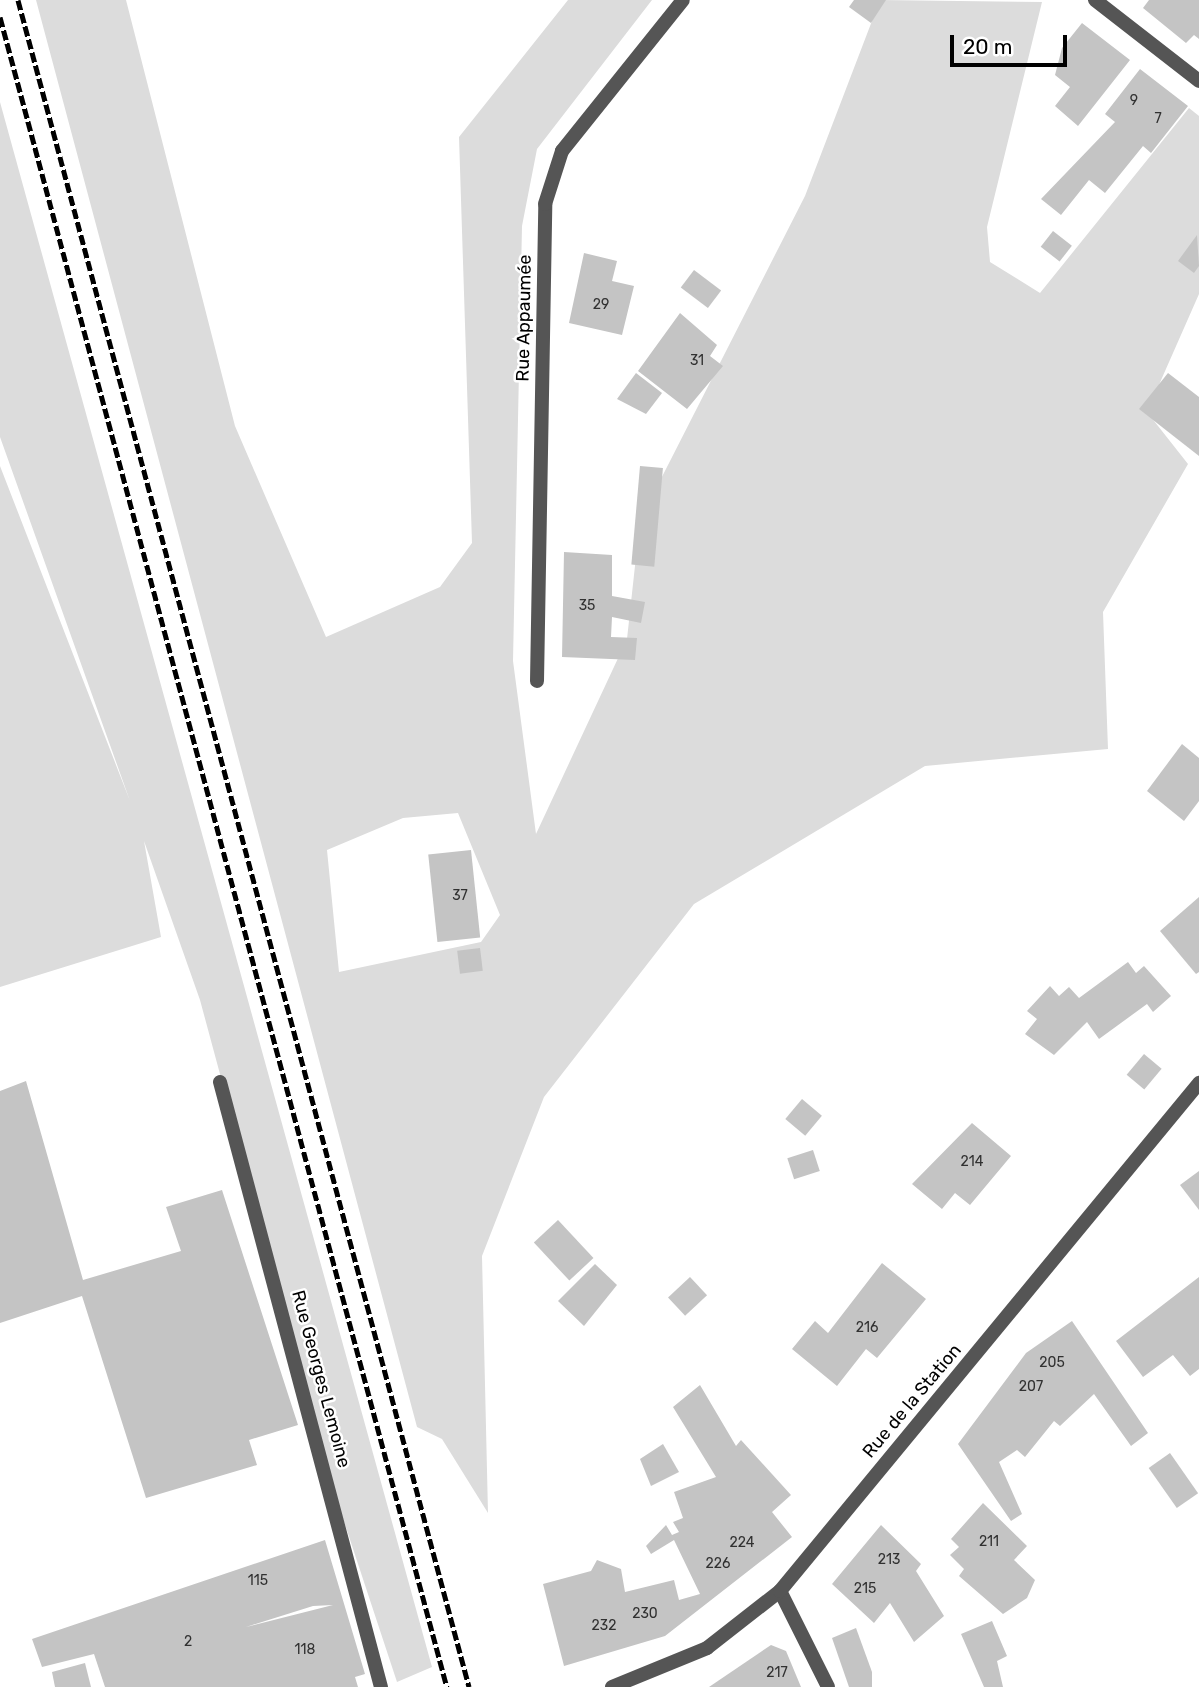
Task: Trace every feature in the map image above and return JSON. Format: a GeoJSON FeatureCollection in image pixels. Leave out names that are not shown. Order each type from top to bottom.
{"type":"FeatureCollection","features":[{"type":"Feature","properties":{"kind":"street","name":"Rue Appaumée"},"geometry":{"type":"LineString","coordinates":[[537,681],[545,204],[562,151],[683,0]]}},
{"type":"Feature","properties":{"kind":"street"},"geometry":{"type":"LineString","coordinates":[[1095,0],[1199,80]]}},
{"type":"Feature","properties":{"kind":"street","name":"Rue Georges Lemoine"},"geometry":{"type":"LineString","coordinates":[[220,1082],[381,1687]]}},
{"type":"Feature","properties":{"kind":"street","name":"Rue de la Station"},"geometry":{"type":"LineString","coordinates":[[611,1687],[708,1648],[780,1591],[1199,1083]]}},
{"type":"Feature","properties":{"kind":"street"},"geometry":{"type":"LineString","coordinates":[[780,1591],[828,1687]]}},
{"type":"Feature","properties":{"kind":"shaded area"},"geometry":{"type":"Polygon","coordinates":[[[36,0],[126,0],[235,426],[326,637],[440,587],[472,543],[459,137],[568,0],[652,0],[537,149],[522,226],[513,661],[536,834],[627,639],[640,520],[805,196],[880,0],[1042,2],[987,227],[990,262],[1040,293],[1189,108],[1199,116],[1199,294],[1147,412],[1188,464],[1103,612],[1108,749],[925,766],[694,904],[544,1097],[482,1256],[488,1513],[442,1439],[417,1427],[36,0]],[[458,813],[403,818],[327,850],[339,972],[481,942],[500,915],[458,813]]]}},
{"type":"Feature","properties":{"kind":"shaded area"},"geometry":{"type":"Polygon","coordinates":[[[0,102],[432,1667],[397,1682],[326,1467],[200,1000],[144,841],[161,937],[0,987],[0,466],[130,801],[0,437],[0,102]]]}},
{"type":"Feature","properties":{"kind":"building"},"geometry":{"type":"Polygon","coordinates":[[[854,0],[886,0],[871,23],[849,7],[854,0]]]}},
{"type":"Feature","properties":{"kind":"building"},"geometry":{"type":"Polygon","coordinates":[[[1149,0],[1199,0],[1199,39],[1194,35],[1186,43],[1143,8],[1149,0]]]}},
{"type":"Feature","properties":{"kind":"building"},"geometry":{"type":"Polygon","coordinates":[[[1082,23],[1130,60],[1078,126],[1055,106],[1070,87],[1055,75],[1062,48],[1082,23]]]}},
{"type":"Feature","properties":{"kind":"building"},"geometry":{"type":"Polygon","coordinates":[[[1140,69],[1188,106],[1151,153],[1143,146],[1105,193],[1089,180],[1061,215],[1041,199],[1115,122],[1105,114],[1140,69]]]}},
{"type":"Feature","properties":{"kind":"building"},"geometry":{"type":"Polygon","coordinates":[[[1053,231],[1072,246],[1060,262],[1041,247],[1053,231]]]}},
{"type":"Feature","properties":{"kind":"building"},"geometry":{"type":"Polygon","coordinates":[[[1197,235],[1199,266],[1194,273],[1178,261],[1197,235]]]}},
{"type":"Feature","properties":{"kind":"building"},"geometry":{"type":"Polygon","coordinates":[[[584,253],[617,261],[612,281],[634,286],[622,335],[569,323],[584,253]]]}},
{"type":"Feature","properties":{"kind":"building"},"geometry":{"type":"Polygon","coordinates":[[[694,270],[721,290],[708,308],[681,288],[694,270]]]}},
{"type":"Feature","properties":{"kind":"building"},"geometry":{"type":"Polygon","coordinates":[[[680,313],[717,345],[710,356],[723,366],[687,409],[638,371],[680,313]]]}},
{"type":"Feature","properties":{"kind":"building"},"geometry":{"type":"Polygon","coordinates":[[[636,373],[662,393],[646,414],[617,399],[636,373]]]}},
{"type":"Feature","properties":{"kind":"building"},"geometry":{"type":"Polygon","coordinates":[[[1168,373],[1199,397],[1199,456],[1139,409],[1168,373]]]}},
{"type":"Feature","properties":{"kind":"building"},"geometry":{"type":"Polygon","coordinates":[[[640,466],[663,468],[654,567],[631,565],[640,466]]]}},
{"type":"Feature","properties":{"kind":"building"},"geometry":{"type":"Polygon","coordinates":[[[564,552],[612,555],[612,596],[645,602],[641,623],[612,617],[611,637],[637,638],[635,660],[562,657],[564,552]]]}},
{"type":"Feature","properties":{"kind":"building"},"geometry":{"type":"Polygon","coordinates":[[[1182,744],[1199,758],[1199,801],[1184,821],[1147,791],[1182,744]]]}},
{"type":"Feature","properties":{"kind":"building"},"geometry":{"type":"Polygon","coordinates":[[[471,850],[480,938],[437,942],[428,854],[471,850]]]}},
{"type":"Feature","properties":{"kind":"building"},"geometry":{"type":"Polygon","coordinates":[[[1199,897],[1199,972],[1196,974],[1160,931],[1199,897]]]}},
{"type":"Feature","properties":{"kind":"building"},"geometry":{"type":"Polygon","coordinates":[[[480,948],[483,971],[460,974],[457,951],[480,948]]]}},
{"type":"Feature","properties":{"kind":"building"},"geometry":{"type":"Polygon","coordinates":[[[1128,962],[1136,973],[1144,966],[1171,996],[1153,1012],[1147,1004],[1099,1039],[1087,1022],[1054,1055],[1025,1034],[1037,1019],[1027,1011],[1050,986],[1059,996],[1069,987],[1079,998],[1128,962]]]}},
{"type":"Feature","properties":{"kind":"building"},"geometry":{"type":"Polygon","coordinates":[[[1144,1054],[1162,1069],[1144,1089],[1127,1075],[1144,1054]]]}},
{"type":"Feature","properties":{"kind":"building"},"geometry":{"type":"Polygon","coordinates":[[[26,1081],[83,1280],[181,1251],[166,1207],[222,1190],[298,1425],[249,1440],[257,1465],[146,1498],[82,1296],[0,1323],[0,1091],[26,1081]]]}},
{"type":"Feature","properties":{"kind":"building"},"geometry":{"type":"Polygon","coordinates":[[[802,1099],[822,1116],[805,1136],[785,1119],[802,1099]]]}},
{"type":"Feature","properties":{"kind":"building"},"geometry":{"type":"Polygon","coordinates":[[[972,1123],[1011,1156],[970,1205],[955,1193],[942,1209],[912,1184],[972,1123]]]}},
{"type":"Feature","properties":{"kind":"building"},"geometry":{"type":"Polygon","coordinates":[[[813,1150],[820,1171],[794,1179],[787,1158],[813,1150]]]}},
{"type":"Feature","properties":{"kind":"building"},"geometry":{"type":"Polygon","coordinates":[[[1199,1171],[1199,1210],[1180,1185],[1199,1171]]]}},
{"type":"Feature","properties":{"kind":"building"},"geometry":{"type":"Polygon","coordinates":[[[558,1220],[593,1258],[569,1281],[534,1243],[558,1220]]]}},
{"type":"Feature","properties":{"kind":"building"},"geometry":{"type":"Polygon","coordinates":[[[882,1263],[926,1299],[877,1358],[866,1349],[837,1386],[792,1349],[815,1321],[828,1333],[882,1263]]]}},
{"type":"Feature","properties":{"kind":"building"},"geometry":{"type":"Polygon","coordinates":[[[595,1264],[617,1285],[584,1326],[558,1301],[595,1264]]]}},
{"type":"Feature","properties":{"kind":"building"},"geometry":{"type":"Polygon","coordinates":[[[690,1277],[707,1295],[685,1316],[668,1297],[690,1277]]]}},
{"type":"Feature","properties":{"kind":"building"},"geometry":{"type":"Polygon","coordinates":[[[1199,1277],[1199,1369],[1190,1376],[1173,1355],[1143,1377],[1116,1341],[1199,1277]]]}},
{"type":"Feature","properties":{"kind":"building"},"geometry":{"type":"Polygon","coordinates":[[[1072,1321],[1148,1433],[1131,1446],[1094,1394],[1060,1426],[1054,1421],[1025,1457],[1017,1450],[999,1462],[1022,1514],[1011,1521],[958,1444],[1026,1353],[1072,1321]]]}},
{"type":"Feature","properties":{"kind":"building"},"geometry":{"type":"Polygon","coordinates":[[[700,1385],[736,1446],[741,1440],[791,1495],[772,1512],[792,1537],[665,1636],[564,1666],[543,1584],[591,1571],[597,1560],[621,1569],[625,1592],[674,1580],[679,1600],[700,1594],[674,1540],[651,1554],[646,1546],[666,1525],[672,1535],[679,1532],[673,1522],[683,1518],[674,1492],[716,1477],[673,1407],[700,1385]]]}},
{"type":"Feature","properties":{"kind":"building"},"geometry":{"type":"Polygon","coordinates":[[[663,1444],[679,1472],[651,1486],[640,1459],[663,1444]]]}},
{"type":"Feature","properties":{"kind":"building"},"geometry":{"type":"Polygon","coordinates":[[[1170,1453],[1198,1493],[1177,1508],[1149,1468],[1170,1453]]]}},
{"type":"Feature","properties":{"kind":"building"},"geometry":{"type":"Polygon","coordinates":[[[983,1503],[1027,1546],[1014,1560],[1035,1580],[1027,1598],[1003,1614],[959,1576],[964,1569],[950,1555],[959,1547],[951,1539],[983,1503]]]}},
{"type":"Feature","properties":{"kind":"building"},"geometry":{"type":"Polygon","coordinates":[[[881,1525],[921,1564],[916,1571],[944,1616],[914,1642],[890,1603],[874,1623],[832,1584],[881,1525]]]}},
{"type":"Feature","properties":{"kind":"building"},"geometry":{"type":"Polygon","coordinates":[[[325,1540],[365,1674],[355,1677],[358,1687],[105,1687],[94,1654],[42,1667],[32,1639],[325,1540]],[[333,1605],[313,1606],[246,1627],[333,1605]]]}},
{"type":"Feature","properties":{"kind":"building"},"geometry":{"type":"Polygon","coordinates":[[[992,1621],[1007,1656],[997,1661],[1003,1687],[984,1687],[961,1634],[992,1621]]]}},
{"type":"Feature","properties":{"kind":"building"},"geometry":{"type":"Polygon","coordinates":[[[856,1628],[872,1672],[872,1687],[849,1687],[832,1638],[856,1628]]]}},
{"type":"Feature","properties":{"kind":"building"},"geometry":{"type":"Polygon","coordinates":[[[771,1645],[786,1651],[801,1687],[709,1687],[771,1645]]]}},
{"type":"Feature","properties":{"kind":"building"},"geometry":{"type":"Polygon","coordinates":[[[85,1663],[91,1687],[55,1687],[52,1672],[85,1663]]]}},
{"type":"Feature","properties":{"kind":"railway"},"geometry":{"type":"LineString","coordinates":[[18,0],[469,1687]]}},
{"type":"Feature","properties":{"kind":"railway"},"geometry":{"type":"LineString","coordinates":[[0,17],[447,1687]]}}]}
